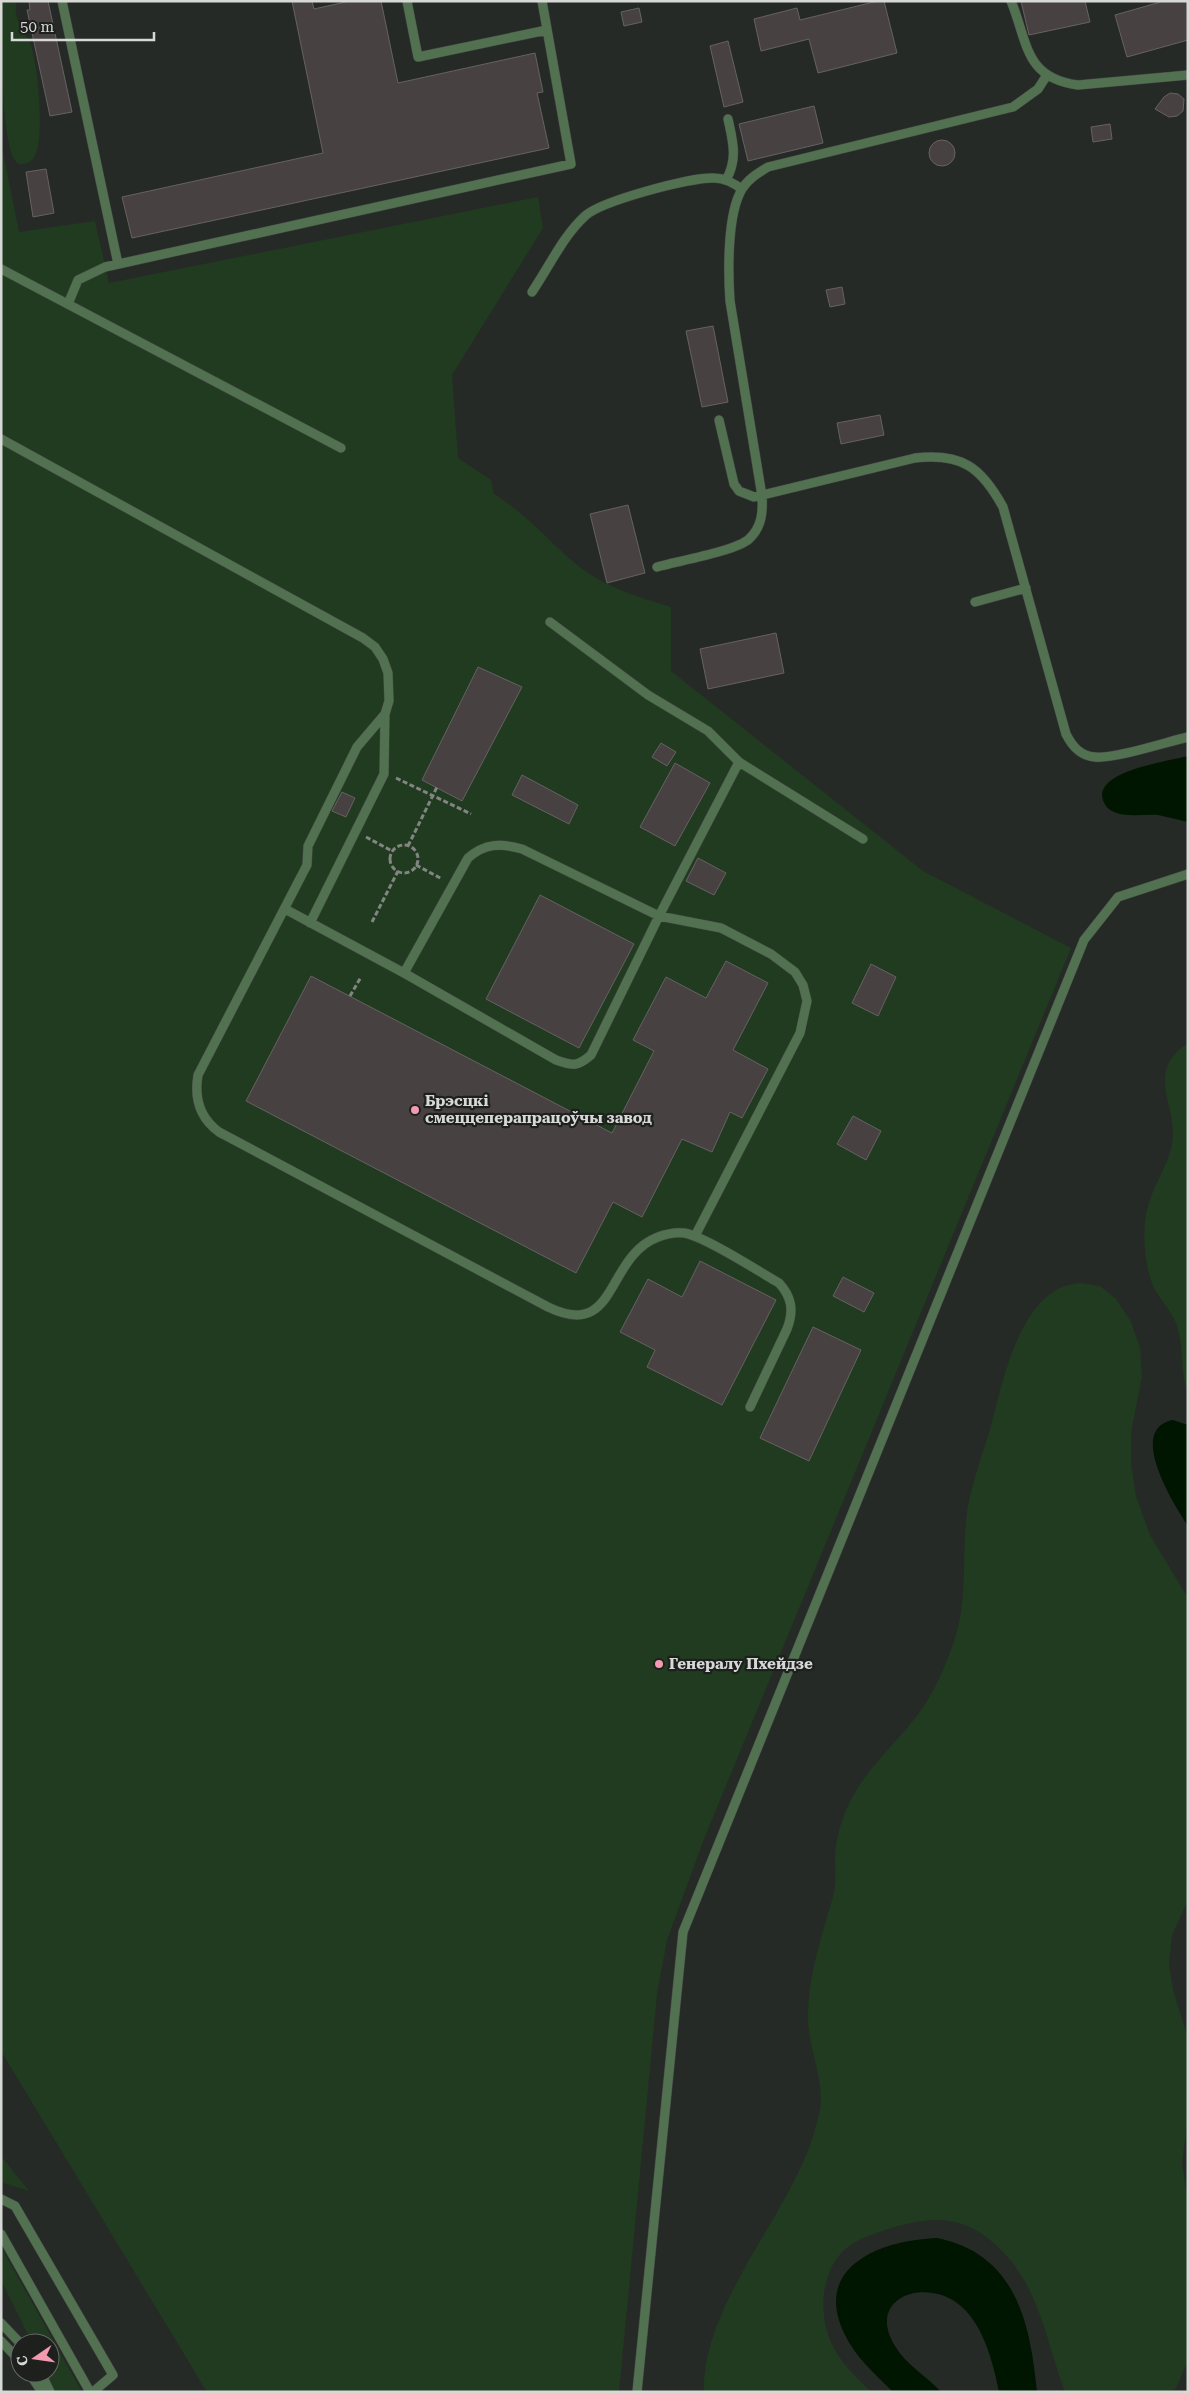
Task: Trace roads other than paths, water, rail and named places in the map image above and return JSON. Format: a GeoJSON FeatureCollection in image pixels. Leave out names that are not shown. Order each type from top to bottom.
{"type":"FeatureCollection","features":[{"type":"Feature","properties":{"kind":"lane"},"geometry":{"type":"LineString","coordinates":[[62,1],[118,264]]}},
{"type":"Feature","properties":{"kind":"lane"},"geometry":{"type":"LineString","coordinates":[[407,1],[418,57],[547,30]]}},
{"type":"Feature","properties":{"kind":"lane"},"geometry":{"type":"LineString","coordinates":[[68,304],[78,280],[105,267],[571,164],[542,1]]}},
{"type":"Feature","properties":{"kind":"lane"},"geometry":{"type":"LineString","coordinates":[[1012,1],[1024,45],[1033,62],[1047,75],[1062,83],[1078,85],[1188,74]]}},
{"type":"Feature","properties":{"kind":"lane"},"geometry":{"type":"LineString","coordinates":[[657,567],[736,546],[748,540],[757,529],[763,514],[762,496],[728,280],[732,224],[735,205],[742,189],[752,177],[768,168],[1013,107],[1038,89],[1047,75]]}},
{"type":"Feature","properties":{"kind":"lane"},"geometry":{"type":"LineString","coordinates":[[726,180],[734,163],[735,154],[728,119]]}},
{"type":"Feature","properties":{"kind":"lane"},"geometry":{"type":"LineString","coordinates":[[532,292],[575,226],[587,214],[602,205],[702,178],[726,180],[742,189]]}},
{"type":"Feature","properties":{"kind":"lane"},"geometry":{"type":"LineString","coordinates":[[1,269],[341,448]]}},
{"type":"Feature","properties":{"kind":"lane"},"geometry":{"type":"LineString","coordinates":[[719,420],[734,484],[746,495],[762,496],[915,458],[951,457],[967,464],[982,475],[993,489],[1003,507],[1066,734],[1072,746],[1083,754],[1094,758],[1188,737]]}},
{"type":"Feature","properties":{"kind":"lane"},"geometry":{"type":"LineString","coordinates":[[1,439],[363,638],[375,647],[383,659],[388,673],[389,701],[385,714],[384,774],[310,923]]}},
{"type":"Feature","properties":{"kind":"lane"},"geometry":{"type":"LineString","coordinates":[[975,602],[1026,588]]}},
{"type":"Feature","properties":{"kind":"lane"},"geometry":{"type":"LineString","coordinates":[[550,622],[648,695],[708,730],[739,762],[863,839]]}},
{"type":"Feature","properties":{"kind":"lane"},"geometry":{"type":"LineString","coordinates":[[385,714],[357,747],[308,846],[307,864],[198,1075],[196,1086],[200,1108],[211,1126],[548,1307],[570,1316],[594,1311],[602,1305],[627,1260],[636,1249],[647,1241],[673,1233],[695,1236],[779,1282],[787,1292],[791,1304],[787,1329],[750,1407]]}},
{"type":"Feature","properties":{"kind":"lane"},"geometry":{"type":"LineString","coordinates":[[284,909],[404,973],[556,1060],[570,1065],[581,1064],[591,1055],[659,916],[739,762]]}},
{"type":"Feature","properties":{"kind":"lane"},"geometry":{"type":"LineString","coordinates":[[404,973],[468,858],[478,849],[492,845],[508,845],[522,849],[659,916],[721,928],[772,954],[795,972],[804,985],[807,1001],[800,1033],[695,1236]]}},
{"type":"Feature","properties":{"kind":"lane"},"geometry":{"type":"LineString","coordinates":[[637,2392],[683,1932],[1084,940],[1118,897],[1188,874]]}},
{"type":"Feature","properties":{"kind":"lane"},"geometry":{"type":"LineString","coordinates":[[1,2199],[15,2206],[113,2375],[91,2392],[1,2234]]}},
{"type":"Feature","properties":{"kind":"lane"},"geometry":{"type":"LineString","coordinates":[[1,2323],[10,2333]]}},
{"type":"Feature","properties":{"kind":"lane"},"geometry":{"type":"LineString","coordinates":[[1,2341],[10,2350]]}},
{"type":"Feature","properties":{"kind":"place","name":"Брэсцкі смеццеперапрацоўчы завод"},"geometry":{"type":"Point","coordinates":[415,1110]}},
{"type":"Feature","properties":{"kind":"place","name":"Генералу Пхейдзе"},"geometry":{"type":"Point","coordinates":[659,1664]}}]}
